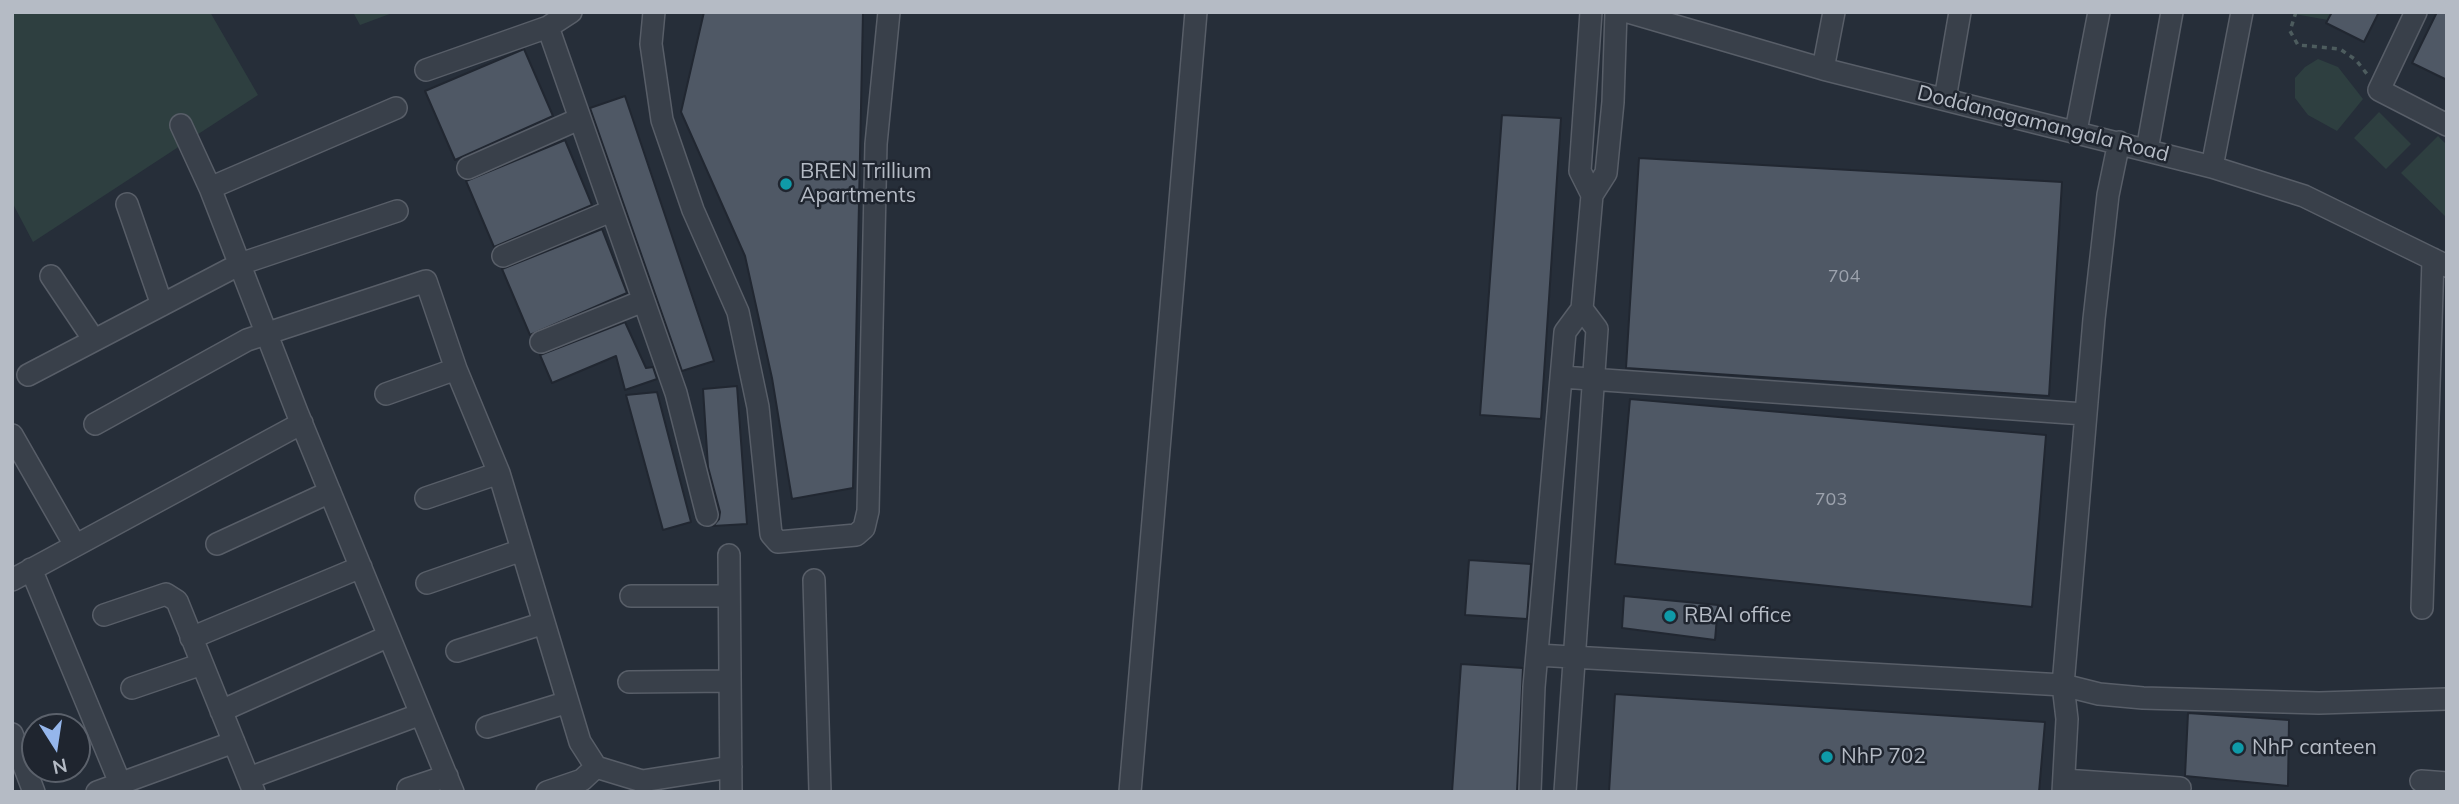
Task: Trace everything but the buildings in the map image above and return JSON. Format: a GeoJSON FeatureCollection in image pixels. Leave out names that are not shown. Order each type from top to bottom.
{"type":"FeatureCollection","features":[{"type":"Feature","properties":{"kind":"street"},"geometry":{"type":"LineString","coordinates":[[426,70],[548,27],[570,12]]}},
{"type":"Feature","properties":{"kind":"street"},"geometry":{"type":"LineString","coordinates":[[654,12],[650,44],[662,120],[693,210],[738,312],[758,407],[771,534],[778,542],[856,535],[863,528],[868,511],[876,144],[889,12]]}},
{"type":"Feature","properties":{"kind":"street"},"geometry":{"type":"LineString","coordinates":[[1129,792],[1196,12]]}},
{"type":"Feature","properties":{"kind":"street"},"geometry":{"type":"LineString","coordinates":[[1591,12],[1580,171],[1592,195]]}},
{"type":"Feature","properties":{"kind":"street"},"geometry":{"type":"LineString","coordinates":[[1530,792],[1537,655],[1565,332],[1582,309],[1592,195],[1606,173],[1613,102],[1616,12]]}},
{"type":"Feature","properties":{"kind":"street","name":"Doddanagamangala Road"},"geometry":{"type":"LineString","coordinates":[[1628,12],[1659,17],[1823,69],[2119,142],[2304,195],[2440,263]]}},
{"type":"Feature","properties":{"kind":"street"},"geometry":{"type":"LineString","coordinates":[[1823,69],[1834,12]]}},
{"type":"Feature","properties":{"kind":"street"},"geometry":{"type":"LineString","coordinates":[[1945,99],[1960,12]]}},
{"type":"Feature","properties":{"kind":"street"},"geometry":{"type":"LineString","coordinates":[[2076,131],[2099,12]]}},
{"type":"Feature","properties":{"kind":"street"},"geometry":{"type":"LineString","coordinates":[[2147,150],[2172,12]]}},
{"type":"Feature","properties":{"kind":"street"},"geometry":{"type":"LineString","coordinates":[[2212,167],[2242,12]]}},
{"type":"Feature","properties":{"kind":"street"},"geometry":{"type":"LineString","coordinates":[[2416,12],[2379,90],[2447,125]]}},
{"type":"Feature","properties":{"kind":"street"},"geometry":{"type":"LineString","coordinates":[[548,27],[554,37],[556,55],[676,393],[707,515]]}},
{"type":"Feature","properties":{"kind":"street"},"geometry":{"type":"LineString","coordinates":[[210,188],[396,108]]}},
{"type":"Feature","properties":{"kind":"street"},"geometry":{"type":"LineString","coordinates":[[468,168],[579,120]]}},
{"type":"Feature","properties":{"kind":"street"},"geometry":{"type":"LineString","coordinates":[[181,125],[210,188],[302,423],[450,784],[408,789]]}},
{"type":"Feature","properties":{"kind":"street"},"geometry":{"type":"LineString","coordinates":[[2119,142],[2108,195],[2084,414],[2063,685],[2067,719],[2064,786],[2180,788]]}},
{"type":"Feature","properties":{"kind":"street"},"geometry":{"type":"LineString","coordinates":[[127,204],[162,305]]}},
{"type":"Feature","properties":{"kind":"street"},"geometry":{"type":"LineString","coordinates":[[29,375],[240,264],[397,211]]}},
{"type":"Feature","properties":{"kind":"street"},"geometry":{"type":"LineString","coordinates":[[503,256],[611,211]]}},
{"type":"Feature","properties":{"kind":"street"},"geometry":{"type":"LineString","coordinates":[[2422,608],[2440,263]]}},
{"type":"Feature","properties":{"kind":"street"},"geometry":{"type":"LineString","coordinates":[[51,276],[94,340]]}},
{"type":"Feature","properties":{"kind":"street"},"geometry":{"type":"LineString","coordinates":[[95,424],[247,341],[426,281],[456,369],[499,473],[580,742],[596,767],[642,787],[731,767]]}},
{"type":"Feature","properties":{"kind":"street"},"geometry":{"type":"LineString","coordinates":[[541,342],[643,301]]}},
{"type":"Feature","properties":{"kind":"street"},"geometry":{"type":"LineString","coordinates":[[1565,792],[1597,329],[1582,309]]}},
{"type":"Feature","properties":{"kind":"street"},"geometry":{"type":"LineString","coordinates":[[387,394],[456,369]]}},
{"type":"Feature","properties":{"kind":"street"},"geometry":{"type":"LineString","coordinates":[[1562,377],[2084,414]]}},
{"type":"Feature","properties":{"kind":"street"},"geometry":{"type":"LineString","coordinates":[[120,783],[22,575],[302,423]]}},
{"type":"Feature","properties":{"kind":"street"},"geometry":{"type":"LineString","coordinates":[[12,435],[75,545]]}},
{"type":"Feature","properties":{"kind":"street"},"geometry":{"type":"LineString","coordinates":[[426,498],[499,473]]}},
{"type":"Feature","properties":{"kind":"street"},"geometry":{"type":"LineString","coordinates":[[1553,483],[1588,487]]}},
{"type":"Feature","properties":{"kind":"street"},"geometry":{"type":"LineString","coordinates":[[217,544],[330,492]]}},
{"type":"Feature","properties":{"kind":"street"},"geometry":{"type":"LineString","coordinates":[[427,583],[522,550]]}},
{"type":"Feature","properties":{"kind":"street"},"geometry":{"type":"LineString","coordinates":[[729,555],[731,792]]}},
{"type":"Feature","properties":{"kind":"street"},"geometry":{"type":"LineString","coordinates":[[191,638],[360,567]]}},
{"type":"Feature","properties":{"kind":"street"},"geometry":{"type":"LineString","coordinates":[[814,580],[820,792]]}},
{"type":"Feature","properties":{"kind":"street"},"geometry":{"type":"LineString","coordinates":[[104,615],[166,594],[177,601],[251,785],[421,714]]}},
{"type":"Feature","properties":{"kind":"street"},"geometry":{"type":"LineString","coordinates":[[631,596],[729,596]]}},
{"type":"Feature","properties":{"kind":"street"},"geometry":{"type":"LineString","coordinates":[[457,651],[544,623]]}},
{"type":"Feature","properties":{"kind":"street"},"geometry":{"type":"LineString","coordinates":[[221,711],[389,636]]}},
{"type":"Feature","properties":{"kind":"street"},"geometry":{"type":"LineString","coordinates":[[1537,655],[2063,685],[2099,694],[2143,698],[2319,703],[2447,699]]}},
{"type":"Feature","properties":{"kind":"street"},"geometry":{"type":"LineString","coordinates":[[132,688],[202,664]]}},
{"type":"Feature","properties":{"kind":"street"},"geometry":{"type":"LineString","coordinates":[[629,682],[730,681]]}},
{"type":"Feature","properties":{"kind":"street"},"geometry":{"type":"LineString","coordinates":[[487,727],[568,702]]}},
{"type":"Feature","properties":{"kind":"street"},"geometry":{"type":"LineString","coordinates":[[12,734],[34,792]]}},
{"type":"Feature","properties":{"kind":"street"},"geometry":{"type":"LineString","coordinates":[[97,792],[234,742]]}},
{"type":"Feature","properties":{"kind":"street"},"geometry":{"type":"LineString","coordinates":[[554,791],[582,780],[596,767]]}},
{"type":"Feature","properties":{"kind":"street"},"geometry":{"type":"LineString","coordinates":[[2421,781],[2447,783]]}},
{"type":"Feature","properties":{"kind":"path"},"geometry":{"type":"LineString","coordinates":[[2296,12],[2290,31],[2298,45],[2340,50],[2356,60],[2379,90]]}},
{"type":"Feature","properties":{"kind":"shaded area"},"geometry":{"type":"Polygon","coordinates":[[[12,12],[210,12],[258,95],[33,242],[12,202],[12,12]]]}},
{"type":"Feature","properties":{"kind":"shaded area"},"geometry":{"type":"Polygon","coordinates":[[[353,12],[395,12],[360,25],[353,12]]]}},
{"type":"Feature","properties":{"kind":"shaded area"},"geometry":{"type":"Polygon","coordinates":[[[2283,12],[2332,12],[2328,20],[2283,12]]]}},
{"type":"Feature","properties":{"kind":"shaded area"},"geometry":{"type":"Polygon","coordinates":[[[2318,59],[2338,67],[2363,99],[2337,131],[2308,115],[2295,98],[2295,78],[2305,67],[2318,59]]]}},
{"type":"Feature","properties":{"kind":"shaded area"},"geometry":{"type":"Polygon","coordinates":[[[2379,112],[2411,144],[2386,169],[2354,138],[2379,112]]]}},
{"type":"Feature","properties":{"kind":"shaded area"},"geometry":{"type":"Polygon","coordinates":[[[2438,136],[2447,145],[2447,218],[2401,173],[2438,136]]]}},
{"type":"Feature","properties":{"kind":"place","name":"BREN Trillium Apartments"},"geometry":{"type":"Point","coordinates":[786,184]}},
{"type":"Feature","properties":{"kind":"place","name":"RBAI office"},"geometry":{"type":"Point","coordinates":[1670,616]}},
{"type":"Feature","properties":{"kind":"place","name":"NhP canteen"},"geometry":{"type":"Point","coordinates":[2238,748]}},
{"type":"Feature","properties":{"kind":"place","name":"NhP 702"},"geometry":{"type":"Point","coordinates":[1827,757]}}]}
